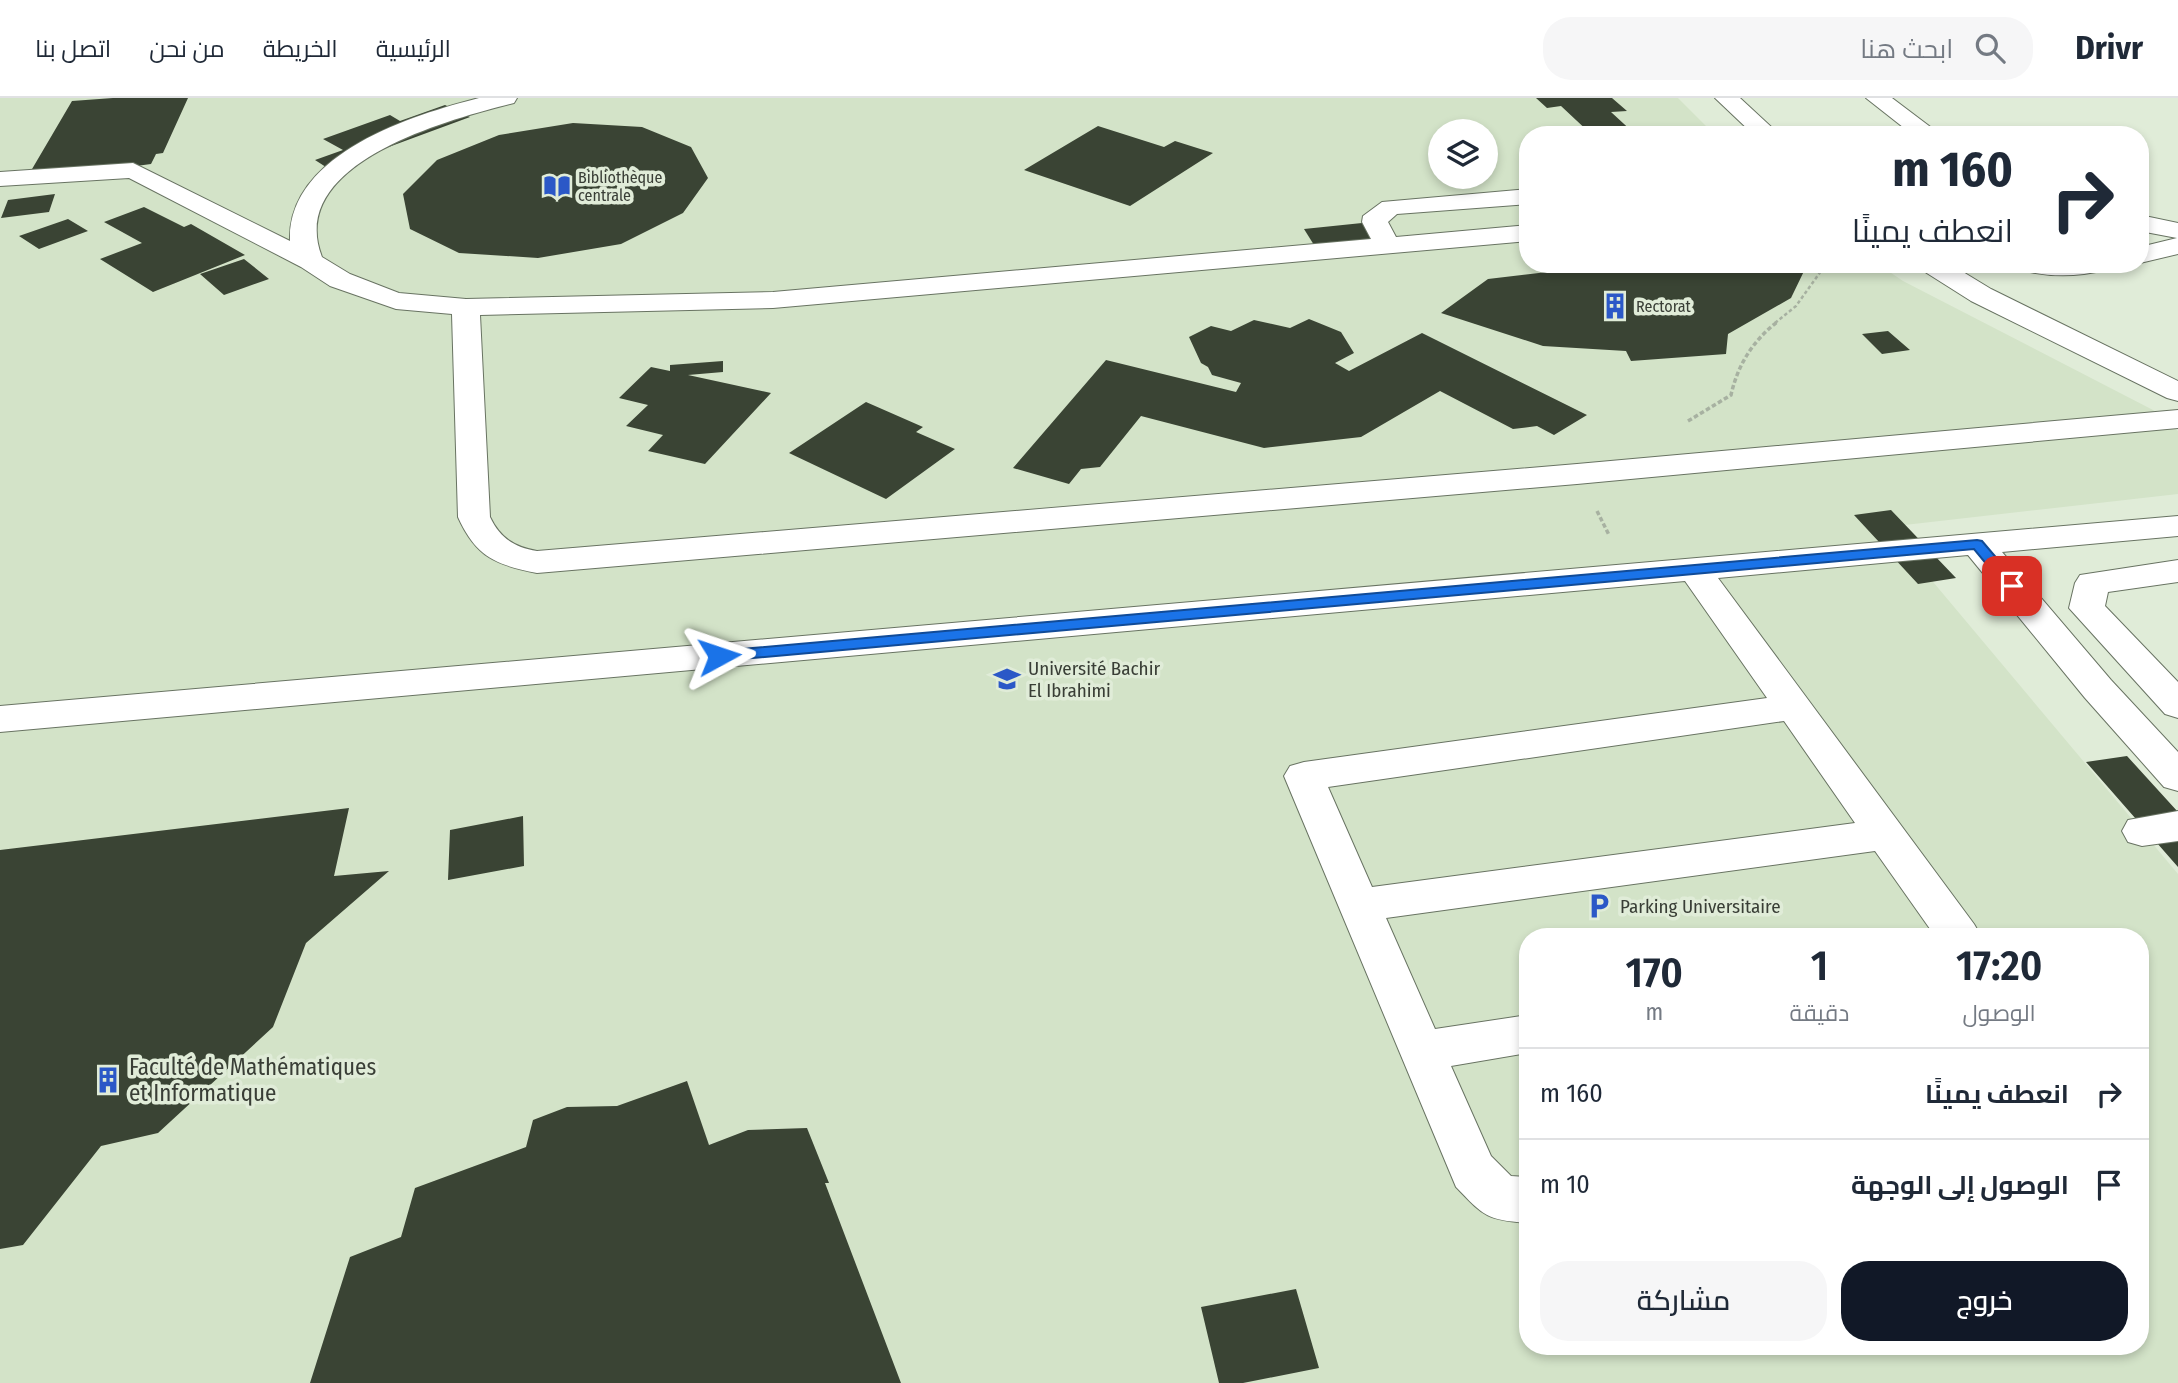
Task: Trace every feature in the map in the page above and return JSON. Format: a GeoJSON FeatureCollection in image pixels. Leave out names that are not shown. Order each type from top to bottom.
{"type":"FeatureCollection","features":[{"type":"Feature","properties":{"kind":"lane"},"geometry":{"type":"LineString","coordinates":[[310,261],[302,237],[304,219],[320,184],[335,169],[407,128],[506,98]]}},
{"type":"Feature","properties":{"kind":"lane"},"geometry":{"type":"LineString","coordinates":[[1726,98],[1758,126]]}},
{"type":"Feature","properties":{"kind":"lane"},"geometry":{"type":"LineString","coordinates":[[1877,98],[1914,126]]}},
{"type":"Feature","properties":{"kind":"lane"},"geometry":{"type":"LineString","coordinates":[[0,179],[133,170],[310,261],[340,280],[396,301],[466,307],[773,300],[1519,234]]}},
{"type":"Feature","properties":{"kind":"lane"},"geometry":{"type":"LineString","coordinates":[[1388,246],[1375,222],[1381,211],[1391,207],[1519,197]]}},
{"type":"Feature","properties":{"kind":"lane"},"geometry":{"type":"LineString","coordinates":[[2149,225],[2178,231]]}},
{"type":"Feature","properties":{"kind":"lane"},"geometry":{"type":"LineString","coordinates":[[2149,253],[2178,246]]}},
{"type":"Feature","properties":{"kind":"lane"},"geometry":{"type":"LineString","coordinates":[[1945,273],[1980,295],[2178,392]]}},
{"type":"Feature","properties":{"kind":"lane"},"geometry":{"type":"LineString","coordinates":[[466,307],[474,517],[481,534],[494,548],[514,559],[537,562],[1577,474],[2178,419]]}},
{"type":"Feature","properties":{"kind":"lane"},"geometry":{"type":"LineString","coordinates":[[0,719],[2178,526]]}},
{"type":"Feature","properties":{"kind":"lane"},"geometry":{"type":"LineString","coordinates":[[1977,544],[2098,689],[2178,777]]}},
{"type":"Feature","properties":{"kind":"lane"},"geometry":{"type":"LineString","coordinates":[[1694,569],[1953,928]]}},
{"type":"Feature","properties":{"kind":"lane"},"geometry":{"type":"LineString","coordinates":[[2178,570],[2092,583],[2087,607],[2178,705]]}},
{"type":"Feature","properties":{"kind":"lane"},"geometry":{"type":"LineString","coordinates":[[1519,1199],[1499,1198],[1474,1171],[1304,776],[1794,707]]}},
{"type":"Feature","properties":{"kind":"lane"},"geometry":{"type":"LineString","coordinates":[[1359,905],[1886,834]]}},
{"type":"Feature","properties":{"kind":"lane"},"geometry":{"type":"LineString","coordinates":[[1422,1051],[1519,1035]]}},
{"type":"Feature","properties":{"kind":"path"},"geometry":{"type":"LineString","coordinates":[[1686,422],[1731,395],[1736,373],[1758,337],[1796,306],[1820,273]]}},
{"type":"Feature","properties":{"kind":"path"},"geometry":{"type":"LineString","coordinates":[[1577,474],[1632,575]]}},
{"type":"Feature","properties":{"kind":"shaded area","name":"Université Bachir El Ibrahimi"},"geometry":{"type":"Polygon","coordinates":[[[0,98],[1678,98],[1706,126],[1519,126],[1519,273],[1891,273],[2153,410],[2178,431],[2178,494],[1887,527],[2178,874],[2178,1383],[0,1383],[0,98]]]}},
{"type":"Feature","properties":{"kind":"building"},"geometry":{"type":"Polygon","coordinates":[[[188,98],[163,153],[156,154],[151,164],[25,181],[72,101],[188,98]]]}},
{"type":"Feature","properties":{"kind":"building"},"geometry":{"type":"Polygon","coordinates":[[[1536,98],[1612,98],[1627,111],[1611,112],[1626,126],[1582,126],[1561,106],[1547,108],[1536,98]]]}},
{"type":"Feature","properties":{"kind":"building"},"geometry":{"type":"Polygon","coordinates":[[[445,105],[470,117],[329,169],[315,160],[343,150],[323,139],[390,115],[400,121],[445,105]]]}},
{"type":"Feature","properties":{"kind":"building","name":"Bibliothèque centrale"},"geometry":{"type":"Polygon","coordinates":[[[573,123],[642,127],[691,147],[708,178],[683,213],[621,244],[538,258],[459,253],[410,229],[403,194],[437,160],[499,135],[573,123]]]}},
{"type":"Feature","properties":{"kind":"building"},"geometry":{"type":"Polygon","coordinates":[[[1098,126],[1164,147],[1175,141],[1213,153],[1130,206],[1024,170],[1098,126]]]}},
{"type":"Feature","properties":{"kind":"building"},"geometry":{"type":"Polygon","coordinates":[[[55,194],[49,212],[1,218],[8,200],[55,194]]]}},
{"type":"Feature","properties":{"kind":"building"},"geometry":{"type":"Polygon","coordinates":[[[144,207],[184,227],[191,224],[245,255],[153,292],[100,259],[142,243],[104,222],[144,207]]]}},
{"type":"Feature","properties":{"kind":"building"},"geometry":{"type":"Polygon","coordinates":[[[68,219],[88,231],[39,249],[19,236],[68,219]]]}},
{"type":"Feature","properties":{"kind":"building"},"geometry":{"type":"Polygon","coordinates":[[[1362,223],[1373,240],[1314,245],[1304,229],[1362,223]]]}},
{"type":"Feature","properties":{"kind":"building"},"geometry":{"type":"Polygon","coordinates":[[[244,259],[269,279],[224,295],[200,274],[244,259]]]}},
{"type":"Feature","properties":{"kind":"building","name":"Rectorat"},"geometry":{"type":"Polygon","coordinates":[[[1539,273],[1803,273],[1791,298],[1728,334],[1726,354],[1631,361],[1626,351],[1543,346],[1441,313],[1488,279],[1539,273]]]}},
{"type":"Feature","properties":{"kind":"building"},"geometry":{"type":"Polygon","coordinates":[[[1309,319],[1341,332],[1354,353],[1335,363],[1349,371],[1422,333],[1587,415],[1554,435],[1537,426],[1513,429],[1440,391],[1361,437],[1264,448],[1141,416],[1100,467],[1081,469],[1069,484],[1013,468],[1106,360],[1236,392],[1241,383],[1212,375],[1208,367],[1201,363],[1189,337],[1211,326],[1231,331],[1254,320],[1290,328],[1309,319]]]}},
{"type":"Feature","properties":{"kind":"building"},"geometry":{"type":"Polygon","coordinates":[[[1888,331],[1910,350],[1882,354],[1862,334],[1888,331]]]}},
{"type":"Feature","properties":{"kind":"building"},"geometry":{"type":"Polygon","coordinates":[[[723,361],[723,372],[688,375],[771,393],[705,464],[648,451],[663,435],[626,426],[648,405],[619,398],[651,367],[670,371],[670,365],[723,361]]]}},
{"type":"Feature","properties":{"kind":"building"},"geometry":{"type":"Polygon","coordinates":[[[866,402],[923,427],[916,432],[955,449],[886,499],[789,453],[866,402]]]}},
{"type":"Feature","properties":{"kind":"building"},"geometry":{"type":"Polygon","coordinates":[[[1891,510],[1956,578],[1918,584],[1854,515],[1891,510]]]}},
{"type":"Feature","properties":{"kind":"building"},"geometry":{"type":"Polygon","coordinates":[[[2127,756],[2178,812],[2178,867],[2086,762],[2127,756]]]}},
{"type":"Feature","properties":{"kind":"building","name":"Faculté de Mathématiques et Informatique"},"geometry":{"type":"Polygon","coordinates":[[[349,808],[334,876],[389,871],[306,943],[273,1027],[158,1133],[101,1146],[23,1245],[0,1249],[0,850],[349,808]]]}},
{"type":"Feature","properties":{"kind":"building"},"geometry":{"type":"Polygon","coordinates":[[[523,816],[524,866],[448,880],[450,830],[523,816]]]}},
{"type":"Feature","properties":{"kind":"building"},"geometry":{"type":"Polygon","coordinates":[[[687,1081],[709,1145],[748,1130],[807,1128],[829,1183],[825,1183],[901,1383],[310,1383],[350,1257],[401,1237],[415,1188],[526,1147],[533,1120],[567,1107],[617,1106],[687,1081]]]}},
{"type":"Feature","properties":{"kind":"building"},"geometry":{"type":"Polygon","coordinates":[[[1296,1289],[1319,1368],[1243,1383],[1219,1383],[1201,1307],[1296,1289]]]}},
{"type":"Feature","properties":{"kind":"place","name":"Bibliothèque centrale"},"geometry":{"type":"Point","coordinates":[557,186]}},
{"type":"Feature","properties":{"kind":"place","name":"Rectorat"},"geometry":{"type":"Point","coordinates":[1615,306]}},
{"type":"Feature","properties":{"kind":"place","name":"Université Bachir El Ibrahimi"},"geometry":{"type":"Point","coordinates":[1007,679]}},
{"type":"Feature","properties":{"kind":"place","name":"Parking Universitaire"},"geometry":{"type":"Point","coordinates":[1599,906]}},
{"type":"Feature","properties":{"kind":"place","name":"Faculté de Mathématiques et Informatique"},"geometry":{"type":"Point","coordinates":[108,1080]}},
{"type":"Feature","properties":{"kind":"route"},"geometry":{"type":"LineString","coordinates":[[719,656],[1977,544],[2012,586]]}}]}
